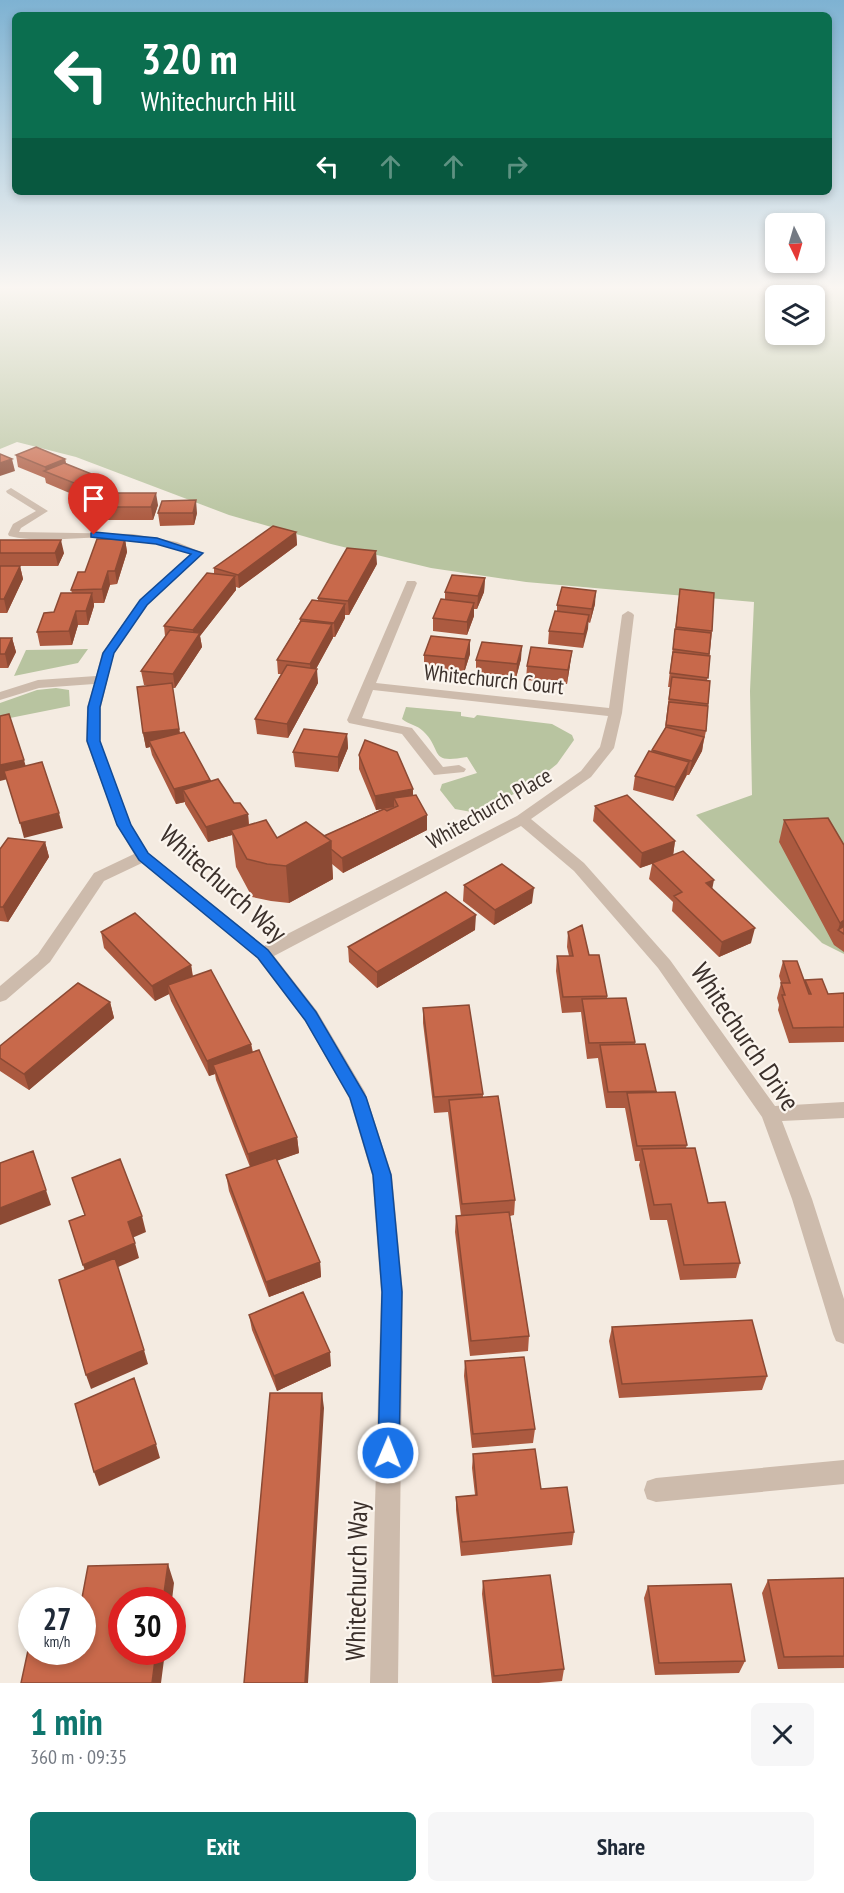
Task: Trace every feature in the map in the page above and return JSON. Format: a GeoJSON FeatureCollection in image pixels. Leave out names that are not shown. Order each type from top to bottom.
{"type":"FeatureCollection","features":[{"type":"Feature","properties":{"kind":"street","name":"Whitechurch Way"},"geometry":{"type":"LineString","coordinates":[[11,491],[43,511],[17,526],[13,534],[25,537],[94,535],[122,537],[157,541],[198,553],[144,602],[108,653],[99,680],[94,707],[93,741],[124,825],[143,856],[263,954],[311,1016],[358,1097],[382,1175],[392,1292],[384,1683]]}},
{"type":"Feature","properties":{"kind":"street"},"geometry":{"type":"LineString","coordinates":[[411,583],[354,720],[407,731],[439,772],[459,769]]}},
{"type":"Feature","properties":{"kind":"street","name":"Whitechurch Place"},"geometry":{"type":"LineString","coordinates":[[263,954],[522,819],[586,774],[607,748],[615,713],[628,615]]}},
{"type":"Feature","properties":{"kind":"street"},"geometry":{"type":"LineString","coordinates":[[0,696],[38,684],[99,680]]}},
{"type":"Feature","properties":{"kind":"street","name":"Whitechurch Court"},"geometry":{"type":"LineString","coordinates":[[370,686],[615,713]]}},
{"type":"Feature","properties":{"kind":"street","name":"Whitechurch Drive"},"geometry":{"type":"LineString","coordinates":[[522,819],[579,867],[664,964],[770,1114],[802,1199],[844,1334]]}},
{"type":"Feature","properties":{"kind":"street"},"geometry":{"type":"LineString","coordinates":[[0,996],[44,958],[99,877],[143,856]]}},
{"type":"Feature","properties":{"kind":"street"},"geometry":{"type":"LineString","coordinates":[[770,1114],[844,1110]]}},
{"type":"Feature","properties":{"kind":"street"},"geometry":{"type":"LineString","coordinates":[[656,1490],[844,1472]]}},
{"type":"Feature","properties":{"kind":"green space"},"geometry":{"type":"Polygon","coordinates":[[[0,367],[844,367],[844,954],[822,943],[696,815],[752,795],[750,691],[754,602],[526,582],[431,568],[331,544],[229,515],[76,457],[17,442],[0,449],[0,367]]]}},
{"type":"Feature","properties":{"kind":"green space"},"geometry":{"type":"Polygon","coordinates":[[[88,649],[78,663],[14,676],[26,650],[88,649]]]}},
{"type":"Feature","properties":{"kind":"green space"},"geometry":{"type":"Polygon","coordinates":[[[56,688],[69,690],[70,706],[0,720],[0,703],[37,690],[56,688]]]}},
{"type":"Feature","properties":{"kind":"green space"},"geometry":{"type":"Polygon","coordinates":[[[406,707],[461,712],[461,716],[474,718],[477,715],[552,724],[572,735],[574,740],[557,764],[531,785],[477,813],[455,809],[440,790],[442,784],[477,773],[467,757],[446,759],[441,757],[423,731],[402,719],[406,707]]]}},
{"type":"Feature","properties":{"kind":"building"},"geometry":{"type":"Polygon","coordinates":[[[36,447],[65,459],[45,467],[16,455],[36,447]]]}},
{"type":"Feature","properties":{"kind":"building"},"geometry":{"type":"Polygon","coordinates":[[[0,454],[12,459],[0,463],[0,454]]]}},
{"type":"Feature","properties":{"kind":"building"},"geometry":{"type":"Polygon","coordinates":[[[64,463],[104,479],[84,487],[44,471],[64,463]]]}},
{"type":"Feature","properties":{"kind":"building"},"geometry":{"type":"Polygon","coordinates":[[[91,493],[156,493],[151,507],[84,507],[91,493]]]}},
{"type":"Feature","properties":{"kind":"building"},"geometry":{"type":"Polygon","coordinates":[[[196,500],[193,513],[158,513],[162,501],[196,500]]]}},
{"type":"Feature","properties":{"kind":"building"},"geometry":{"type":"Polygon","coordinates":[[[273,526],[296,532],[238,575],[214,568],[273,526]]]}},
{"type":"Feature","properties":{"kind":"building"},"geometry":{"type":"Polygon","coordinates":[[[97,539],[125,539],[115,571],[108,571],[102,589],[71,590],[78,572],[85,572],[97,539]]]}},
{"type":"Feature","properties":{"kind":"building"},"geometry":{"type":"Polygon","coordinates":[[[0,540],[61,540],[55,553],[0,553],[0,540]]]}},
{"type":"Feature","properties":{"kind":"building"},"geometry":{"type":"Polygon","coordinates":[[[347,548],[376,551],[348,601],[318,598],[347,548]]]}},
{"type":"Feature","properties":{"kind":"building"},"geometry":{"type":"Polygon","coordinates":[[[0,566],[20,566],[4,599],[0,599],[0,566]]]}},
{"type":"Feature","properties":{"kind":"building"},"geometry":{"type":"Polygon","coordinates":[[[207,573],[235,576],[193,630],[164,626],[207,573]]]}},
{"type":"Feature","properties":{"kind":"building"},"geometry":{"type":"Polygon","coordinates":[[[452,575],[485,578],[478,596],[445,592],[452,575]]]}},
{"type":"Feature","properties":{"kind":"building"},"geometry":{"type":"Polygon","coordinates":[[[562,587],[596,591],[592,609],[557,605],[562,587]]]}},
{"type":"Feature","properties":{"kind":"building"},"geometry":{"type":"Polygon","coordinates":[[[680,589],[714,593],[712,631],[676,627],[680,589]]]}},
{"type":"Feature","properties":{"kind":"building"},"geometry":{"type":"Polygon","coordinates":[[[61,593],[92,593],[86,611],[76,611],[69,631],[37,632],[44,613],[54,612],[61,593]]]}},
{"type":"Feature","properties":{"kind":"building"},"geometry":{"type":"Polygon","coordinates":[[[441,599],[474,603],[467,622],[433,618],[441,599]]]}},
{"type":"Feature","properties":{"kind":"building"},"geometry":{"type":"Polygon","coordinates":[[[312,600],[345,604],[334,623],[300,619],[312,600]]]}},
{"type":"Feature","properties":{"kind":"building"},"geometry":{"type":"Polygon","coordinates":[[[555,611],[589,615],[584,634],[549,631],[555,611]]]}},
{"type":"Feature","properties":{"kind":"building"},"geometry":{"type":"Polygon","coordinates":[[[301,621],[332,624],[310,664],[277,660],[301,621]]]}},
{"type":"Feature","properties":{"kind":"building"},"geometry":{"type":"Polygon","coordinates":[[[675,629],[711,633],[709,654],[673,649],[675,629]]]}},
{"type":"Feature","properties":{"kind":"building"},"geometry":{"type":"Polygon","coordinates":[[[170,630],[200,633],[173,674],[141,671],[170,630]]]}},
{"type":"Feature","properties":{"kind":"building"},"geometry":{"type":"Polygon","coordinates":[[[431,636],[470,640],[465,659],[424,655],[431,636]]]}},
{"type":"Feature","properties":{"kind":"building"},"geometry":{"type":"Polygon","coordinates":[[[0,638],[12,638],[5,654],[0,654],[0,638]]]}},
{"type":"Feature","properties":{"kind":"building"},"geometry":{"type":"Polygon","coordinates":[[[482,642],[522,646],[517,664],[476,660],[482,642]]]}},
{"type":"Feature","properties":{"kind":"building"},"geometry":{"type":"Polygon","coordinates":[[[531,647],[572,651],[568,670],[527,666],[531,647]]]}},
{"type":"Feature","properties":{"kind":"building"},"geometry":{"type":"Polygon","coordinates":[[[673,652],[710,656],[708,678],[670,673],[673,652]]]}},
{"type":"Feature","properties":{"kind":"building"},"geometry":{"type":"Polygon","coordinates":[[[287,665],[317,669],[287,724],[255,719],[287,665]]]}},
{"type":"Feature","properties":{"kind":"building"},"geometry":{"type":"Polygon","coordinates":[[[672,677],[710,681],[708,704],[669,699],[672,677]]]}},
{"type":"Feature","properties":{"kind":"building"},"geometry":{"type":"Polygon","coordinates":[[[172,683],[179,729],[143,733],[137,687],[172,683]]]}},
{"type":"Feature","properties":{"kind":"building"},"geometry":{"type":"Polygon","coordinates":[[[669,702],[708,706],[706,731],[666,725],[669,702]]]}},
{"type":"Feature","properties":{"kind":"building"},"geometry":{"type":"Polygon","coordinates":[[[9,714],[24,760],[0,765],[0,716],[9,714]]]}},
{"type":"Feature","properties":{"kind":"building"},"geometry":{"type":"Polygon","coordinates":[[[666,727],[704,737],[692,761],[652,750],[666,727]]]}},
{"type":"Feature","properties":{"kind":"building"},"geometry":{"type":"Polygon","coordinates":[[[304,729],[347,734],[338,757],[293,752],[304,729]]]}},
{"type":"Feature","properties":{"kind":"building"},"geometry":{"type":"Polygon","coordinates":[[[184,732],[210,780],[174,789],[149,741],[184,732]]]}},
{"type":"Feature","properties":{"kind":"building"},"geometry":{"type":"Polygon","coordinates":[[[365,740],[397,752],[413,789],[375,796],[359,755],[365,740]]]}},
{"type":"Feature","properties":{"kind":"building"},"geometry":{"type":"Polygon","coordinates":[[[649,751],[689,762],[675,787],[635,776],[649,751]]]}},
{"type":"Feature","properties":{"kind":"building"},"geometry":{"type":"Polygon","coordinates":[[[42,762],[59,813],[20,823],[4,771],[42,762]]]}},
{"type":"Feature","properties":{"kind":"building"},"geometry":{"type":"Polygon","coordinates":[[[218,779],[234,803],[240,803],[248,814],[206,827],[183,790],[218,779]]]}},
{"type":"Feature","properties":{"kind":"building"},"geometry":{"type":"Polygon","coordinates":[[[416,795],[427,815],[342,858],[331,849],[331,841],[324,836],[384,809],[387,811],[398,806],[394,798],[416,795]]]}},
{"type":"Feature","properties":{"kind":"building"},"geometry":{"type":"Polygon","coordinates":[[[627,795],[675,841],[642,853],[595,806],[627,795]]]}},
{"type":"Feature","properties":{"kind":"building"},"geometry":{"type":"Polygon","coordinates":[[[828,818],[844,845],[844,920],[840,923],[784,820],[828,818]]]}},
{"type":"Feature","properties":{"kind":"building"},"geometry":{"type":"Polygon","coordinates":[[[266,820],[277,838],[306,822],[331,841],[286,866],[247,859],[231,830],[266,820]]]}},
{"type":"Feature","properties":{"kind":"building"},"geometry":{"type":"Polygon","coordinates":[[[8,838],[45,842],[3,907],[0,907],[0,849],[8,838]]]}},
{"type":"Feature","properties":{"kind":"building"},"geometry":{"type":"Polygon","coordinates":[[[683,851],[714,880],[706,883],[755,928],[722,942],[674,896],[682,892],[652,863],[683,851]]]}},
{"type":"Feature","properties":{"kind":"building"},"geometry":{"type":"Polygon","coordinates":[[[502,864],[534,888],[495,910],[464,885],[502,864]]]}},
{"type":"Feature","properties":{"kind":"building"},"geometry":{"type":"Polygon","coordinates":[[[446,892],[476,915],[377,972],[348,947],[446,892]]]}},
{"type":"Feature","properties":{"kind":"building"},"geometry":{"type":"Polygon","coordinates":[[[135,913],[191,965],[152,986],[101,932],[135,913]]]}},
{"type":"Feature","properties":{"kind":"building"},"geometry":{"type":"Polygon","coordinates":[[[582,925],[589,955],[599,955],[607,996],[563,997],[557,956],[573,956],[568,932],[582,925]]]}},
{"type":"Feature","properties":{"kind":"building"},"geometry":{"type":"Polygon","coordinates":[[[844,926],[844,934],[838,930],[844,926]]]}},
{"type":"Feature","properties":{"kind":"building"},"geometry":{"type":"Polygon","coordinates":[[[783,961],[797,961],[809,994],[811,994],[805,980],[822,979],[828,994],[844,993],[844,1027],[793,1028],[782,995],[785,995],[781,983],[790,983],[783,961]]]}},
{"type":"Feature","properties":{"kind":"building"},"geometry":{"type":"Polygon","coordinates":[[[211,970],[251,1044],[207,1061],[168,985],[211,970]]]}},
{"type":"Feature","properties":{"kind":"building"},"geometry":{"type":"Polygon","coordinates":[[[78,983],[110,1002],[24,1074],[0,1058],[0,1046],[78,983]]]}},
{"type":"Feature","properties":{"kind":"building"},"geometry":{"type":"Polygon","coordinates":[[[626,998],[635,1042],[589,1043],[582,999],[626,998]]]}},
{"type":"Feature","properties":{"kind":"building"},"geometry":{"type":"Polygon","coordinates":[[[469,1005],[483,1094],[434,1097],[423,1008],[469,1005]]]}},
{"type":"Feature","properties":{"kind":"building"},"geometry":{"type":"Polygon","coordinates":[[[645,1044],[656,1091],[608,1092],[600,1045],[645,1044]]]}},
{"type":"Feature","properties":{"kind":"building"},"geometry":{"type":"Polygon","coordinates":[[[259,1050],[297,1137],[248,1154],[213,1065],[259,1050]]]}},
{"type":"Feature","properties":{"kind":"building"},"geometry":{"type":"Polygon","coordinates":[[[675,1092],[687,1145],[637,1146],[627,1093],[675,1092]]]}},
{"type":"Feature","properties":{"kind":"building"},"geometry":{"type":"Polygon","coordinates":[[[498,1096],[515,1200],[462,1204],[449,1100],[498,1096]]]}},
{"type":"Feature","properties":{"kind":"building"},"geometry":{"type":"Polygon","coordinates":[[[695,1148],[708,1203],[725,1202],[740,1263],[684,1265],[671,1204],[654,1205],[642,1149],[695,1148]]]}},
{"type":"Feature","properties":{"kind":"building"},"geometry":{"type":"Polygon","coordinates":[[[33,1151],[46,1190],[0,1208],[0,1163],[33,1151]]]}},
{"type":"Feature","properties":{"kind":"building"},"geometry":{"type":"Polygon","coordinates":[[[276,1158],[320,1262],[266,1282],[226,1175],[276,1158]]]}},
{"type":"Feature","properties":{"kind":"building"},"geometry":{"type":"Polygon","coordinates":[[[120,1159],[142,1216],[128,1222],[135,1243],[83,1265],[69,1221],[85,1215],[72,1178],[120,1159]]]}},
{"type":"Feature","properties":{"kind":"building"},"geometry":{"type":"Polygon","coordinates":[[[509,1212],[529,1336],[471,1341],[456,1216],[509,1212]]]}},
{"type":"Feature","properties":{"kind":"building"},"geometry":{"type":"Polygon","coordinates":[[[115,1258],[144,1350],[86,1375],[59,1280],[115,1258]]]}},
{"type":"Feature","properties":{"kind":"building"},"geometry":{"type":"Polygon","coordinates":[[[303,1292],[330,1352],[274,1376],[249,1315],[303,1292]]]}},
{"type":"Feature","properties":{"kind":"building"},"geometry":{"type":"Polygon","coordinates":[[[752,1320],[767,1376],[622,1384],[612,1327],[752,1320]]]}},
{"type":"Feature","properties":{"kind":"building"},"geometry":{"type":"Polygon","coordinates":[[[524,1357],[535,1429],[473,1434],[465,1361],[524,1357]]]}},
{"type":"Feature","properties":{"kind":"building"},"geometry":{"type":"Polygon","coordinates":[[[134,1378],[156,1444],[94,1472],[75,1404],[134,1378]]]}},
{"type":"Feature","properties":{"kind":"building"},"geometry":{"type":"Polygon","coordinates":[[[270,1393],[322,1393],[305,1683],[244,1683],[270,1393]]]}},
{"type":"Feature","properties":{"kind":"building"},"geometry":{"type":"Polygon","coordinates":[[[535,1449],[541,1489],[567,1487],[574,1532],[462,1542],[456,1497],[477,1495],[473,1454],[535,1449]]]}},
{"type":"Feature","properties":{"kind":"building"},"geometry":{"type":"Polygon","coordinates":[[[168,1564],[165,1587],[108,1587],[108,1665],[154,1665],[152,1683],[21,1683],[25,1665],[96,1665],[96,1587],[84,1587],[88,1566],[168,1564]]]}},
{"type":"Feature","properties":{"kind":"building"},"geometry":{"type":"Polygon","coordinates":[[[550,1575],[564,1669],[494,1676],[483,1581],[550,1575]]]}},
{"type":"Feature","properties":{"kind":"building"},"geometry":{"type":"Polygon","coordinates":[[[844,1578],[844,1656],[784,1657],[768,1580],[844,1578]]]}},
{"type":"Feature","properties":{"kind":"building"},"geometry":{"type":"Polygon","coordinates":[[[731,1584],[745,1661],[659,1663],[648,1586],[731,1584]]]}},
{"type":"Feature","properties":{"kind":"route"},"geometry":{"type":"LineString","coordinates":[[94,535],[157,541],[198,553],[144,602],[108,653],[99,680],[94,707],[93,741],[124,825],[143,856],[263,954],[311,1016],[358,1097],[382,1175],[392,1292],[388,1453]]}}]}
